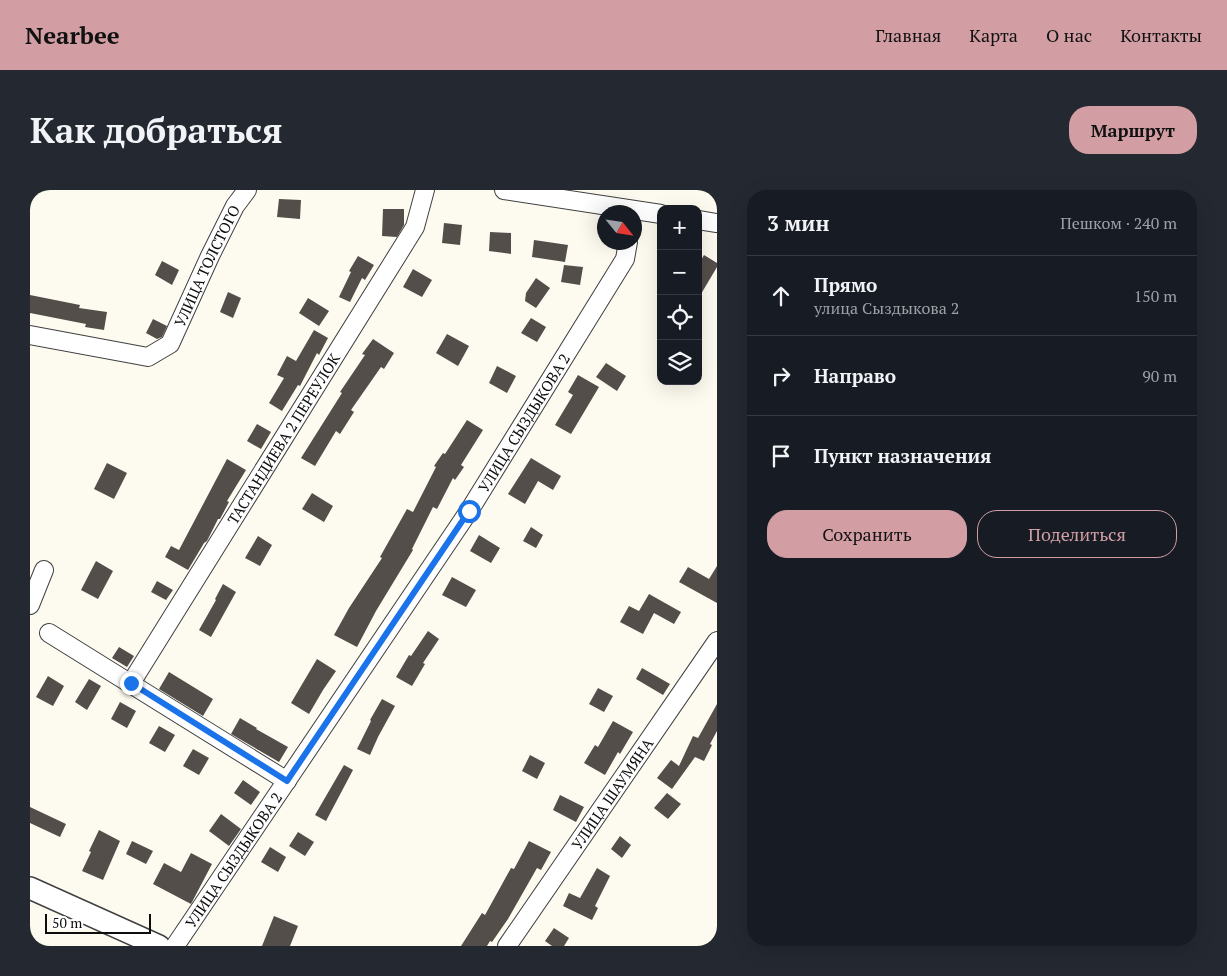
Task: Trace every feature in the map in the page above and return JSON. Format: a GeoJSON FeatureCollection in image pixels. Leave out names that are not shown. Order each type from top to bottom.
{"type":"FeatureCollection","features":[{"type":"Feature","properties":{"kind":"street","name":"УЛИЦА ТОЛСТОГО"},"geometry":{"type":"LineString","coordinates":[[30,335],[148,357],[170,344],[235,206],[247,190]]}},
{"type":"Feature","properties":{"kind":"street","name":"ТАСТАНДИЕВА 2 ПЕРЕУЛОК"},"geometry":{"type":"LineString","coordinates":[[131,683],[415,227],[425,190]]}},
{"type":"Feature","properties":{"kind":"street"},"geometry":{"type":"LineString","coordinates":[[504,190],[598,205]]}},
{"type":"Feature","properties":{"kind":"street"},"geometry":{"type":"LineString","coordinates":[[642,212],[657,214]]}},
{"type":"Feature","properties":{"kind":"street"},"geometry":{"type":"LineString","coordinates":[[702,221],[717,223]]}},
{"type":"Feature","properties":{"kind":"street","name":"УЛИЦА СЫЗДЫКОВА 2"},"geometry":{"type":"LineString","coordinates":[[175,946],[469,511],[625,259],[627,250]]}},
{"type":"Feature","properties":{"kind":"street"},"geometry":{"type":"LineString","coordinates":[[30,605],[44,570]]}},
{"type":"Feature","properties":{"kind":"street"},"geometry":{"type":"LineString","coordinates":[[49,633],[287,781]]}},
{"type":"Feature","properties":{"kind":"street","name":"УЛИЦА ШАУМЯНА"},"geometry":{"type":"LineString","coordinates":[[507,946],[717,641]]}},
{"type":"Feature","properties":{"kind":"street"},"geometry":{"type":"LineString","coordinates":[[30,888],[159,946]]}},
{"type":"Feature","properties":{"kind":"building"},"geometry":{"type":"Polygon","coordinates":[[[279,199],[301,200],[300,219],[277,217],[279,199]]]}},
{"type":"Feature","properties":{"kind":"building"},"geometry":{"type":"Polygon","coordinates":[[[383,209],[404,209],[404,225],[397,237],[382,236],[383,209]]]}},
{"type":"Feature","properties":{"kind":"building"},"geometry":{"type":"Polygon","coordinates":[[[444,223],[462,225],[460,245],[442,243],[444,223]]]}},
{"type":"Feature","properties":{"kind":"building"},"geometry":{"type":"Polygon","coordinates":[[[490,232],[511,233],[511,254],[489,251],[490,232]]]}},
{"type":"Feature","properties":{"kind":"building"},"geometry":{"type":"Polygon","coordinates":[[[534,240],[568,245],[565,262],[532,257],[534,240]]]}},
{"type":"Feature","properties":{"kind":"building"},"geometry":{"type":"Polygon","coordinates":[[[704,255],[717,263],[717,267],[702,292],[702,258],[704,255]]]}},
{"type":"Feature","properties":{"kind":"building"},"geometry":{"type":"Polygon","coordinates":[[[358,256],[374,265],[365,280],[362,278],[350,302],[339,297],[351,272],[349,271],[358,256]]]}},
{"type":"Feature","properties":{"kind":"building"},"geometry":{"type":"Polygon","coordinates":[[[162,261],[179,270],[172,285],[155,275],[162,261]]]}},
{"type":"Feature","properties":{"kind":"building"},"geometry":{"type":"Polygon","coordinates":[[[564,265],[583,267],[580,285],[561,282],[564,265]]]}},
{"type":"Feature","properties":{"kind":"building"},"geometry":{"type":"Polygon","coordinates":[[[413,269],[432,280],[422,297],[403,287],[413,269]]]}},
{"type":"Feature","properties":{"kind":"building"},"geometry":{"type":"Polygon","coordinates":[[[536,278],[550,288],[536,308],[525,301],[526,293],[536,278]]]}},
{"type":"Feature","properties":{"kind":"building"},"geometry":{"type":"Polygon","coordinates":[[[228,292],[241,298],[233,318],[220,312],[228,292]]]}},
{"type":"Feature","properties":{"kind":"building"},"geometry":{"type":"Polygon","coordinates":[[[30,295],[80,305],[79,308],[107,312],[104,330],[85,327],[86,324],[30,313],[30,295]]]}},
{"type":"Feature","properties":{"kind":"building"},"geometry":{"type":"Polygon","coordinates":[[[308,298],[329,311],[319,326],[299,313],[308,298]]]}},
{"type":"Feature","properties":{"kind":"building"},"geometry":{"type":"Polygon","coordinates":[[[531,318],[546,327],[537,342],[521,333],[531,318]]]}},
{"type":"Feature","properties":{"kind":"building"},"geometry":{"type":"Polygon","coordinates":[[[153,319],[167,326],[162,337],[157,339],[146,333],[153,319]]]}},
{"type":"Feature","properties":{"kind":"building"},"geometry":{"type":"Polygon","coordinates":[[[314,330],[328,338],[319,355],[317,353],[300,386],[298,385],[282,411],[269,403],[284,378],[277,375],[287,356],[296,361],[314,330]]]}},
{"type":"Feature","properties":{"kind":"building"},"geometry":{"type":"Polygon","coordinates":[[[447,334],[469,346],[458,366],[436,353],[447,334]]]}},
{"type":"Feature","properties":{"kind":"building"},"geometry":{"type":"Polygon","coordinates":[[[373,339],[394,353],[384,369],[381,367],[351,410],[354,412],[340,434],[336,431],[315,466],[301,458],[342,393],[340,392],[365,355],[362,354],[373,339]]]}},
{"type":"Feature","properties":{"kind":"building"},"geometry":{"type":"Polygon","coordinates":[[[606,363],[626,376],[617,391],[596,377],[606,363]]]}},
{"type":"Feature","properties":{"kind":"building"},"geometry":{"type":"Polygon","coordinates":[[[497,366],[516,376],[507,393],[489,383],[497,366]]]}},
{"type":"Feature","properties":{"kind":"building"},"geometry":{"type":"Polygon","coordinates":[[[578,375],[599,387],[571,434],[555,425],[573,395],[568,392],[578,375]]]}},
{"type":"Feature","properties":{"kind":"building"},"geometry":{"type":"Polygon","coordinates":[[[467,420],[483,430],[461,465],[464,467],[455,480],[453,478],[437,509],[433,507],[413,550],[376,611],[357,647],[334,635],[349,608],[382,558],[380,557],[407,509],[413,512],[436,467],[434,466],[443,453],[445,454],[467,420]]]}},
{"type":"Feature","properties":{"kind":"building"},"geometry":{"type":"Polygon","coordinates":[[[257,424],[271,432],[261,449],[247,441],[257,424]]]}},
{"type":"Feature","properties":{"kind":"building"},"geometry":{"type":"Polygon","coordinates":[[[531,458],[561,476],[553,490],[538,481],[525,504],[508,494],[531,458]]]}},
{"type":"Feature","properties":{"kind":"building"},"geometry":{"type":"Polygon","coordinates":[[[227,459],[246,470],[227,501],[229,502],[220,519],[218,519],[207,541],[188,570],[165,557],[171,546],[179,550],[227,459]]]}},
{"type":"Feature","properties":{"kind":"building"},"geometry":{"type":"Polygon","coordinates":[[[107,463],[127,473],[114,499],[94,489],[107,463]]]}},
{"type":"Feature","properties":{"kind":"building"},"geometry":{"type":"Polygon","coordinates":[[[312,493],[333,506],[324,522],[302,509],[312,493]]]}},
{"type":"Feature","properties":{"kind":"building"},"geometry":{"type":"Polygon","coordinates":[[[531,527],[543,535],[536,548],[523,541],[531,527]]]}},
{"type":"Feature","properties":{"kind":"building"},"geometry":{"type":"Polygon","coordinates":[[[479,535],[500,548],[491,563],[470,551],[479,535]]]}},
{"type":"Feature","properties":{"kind":"building"},"geometry":{"type":"Polygon","coordinates":[[[258,536],[272,545],[260,566],[245,558],[258,536]]]}},
{"type":"Feature","properties":{"kind":"building"},"geometry":{"type":"Polygon","coordinates":[[[96,561],[113,571],[98,599],[81,590],[96,561]]]}},
{"type":"Feature","properties":{"kind":"building"},"geometry":{"type":"Polygon","coordinates":[[[717,566],[717,603],[679,582],[688,567],[709,579],[717,566]]]}},
{"type":"Feature","properties":{"kind":"building"},"geometry":{"type":"Polygon","coordinates":[[[452,577],[476,590],[466,607],[442,595],[452,577]]]}},
{"type":"Feature","properties":{"kind":"building"},"geometry":{"type":"Polygon","coordinates":[[[157,581],[173,590],[166,600],[151,592],[157,581]]]}},
{"type":"Feature","properties":{"kind":"building"},"geometry":{"type":"Polygon","coordinates":[[[223,584],[236,592],[211,637],[199,630],[223,584]]]}},
{"type":"Feature","properties":{"kind":"building"},"geometry":{"type":"Polygon","coordinates":[[[649,594],[681,612],[674,624],[654,613],[643,634],[620,622],[629,606],[639,611],[649,594]]]}},
{"type":"Feature","properties":{"kind":"building"},"geometry":{"type":"Polygon","coordinates":[[[428,631],[439,639],[423,663],[425,664],[412,686],[396,677],[409,655],[411,656],[428,631]]]}},
{"type":"Feature","properties":{"kind":"building"},"geometry":{"type":"Polygon","coordinates":[[[119,647],[134,656],[127,667],[112,658],[119,647]]]}},
{"type":"Feature","properties":{"kind":"building"},"geometry":{"type":"Polygon","coordinates":[[[317,659],[336,671],[309,714],[291,703],[317,659]]]}},
{"type":"Feature","properties":{"kind":"building"},"geometry":{"type":"Polygon","coordinates":[[[642,668],[670,684],[663,695],[636,679],[642,668]]]}},
{"type":"Feature","properties":{"kind":"building"},"geometry":{"type":"Polygon","coordinates":[[[169,672],[213,699],[203,716],[159,689],[169,672]]]}},
{"type":"Feature","properties":{"kind":"building"},"geometry":{"type":"Polygon","coordinates":[[[48,676],[64,686],[53,706],[36,697],[48,676]]]}},
{"type":"Feature","properties":{"kind":"building"},"geometry":{"type":"Polygon","coordinates":[[[89,679],[101,686],[87,710],[75,702],[89,679]]]}},
{"type":"Feature","properties":{"kind":"building"},"geometry":{"type":"Polygon","coordinates":[[[598,688],[613,696],[604,712],[589,704],[598,688]]]}},
{"type":"Feature","properties":{"kind":"building"},"geometry":{"type":"Polygon","coordinates":[[[382,699],[395,706],[370,755],[357,749],[382,699]]]}},
{"type":"Feature","properties":{"kind":"building"},"geometry":{"type":"Polygon","coordinates":[[[120,702],[136,711],[127,728],[111,719],[120,702]]]}},
{"type":"Feature","properties":{"kind":"building"},"geometry":{"type":"Polygon","coordinates":[[[717,704],[717,731],[704,761],[695,757],[672,789],[657,778],[671,760],[679,766],[693,736],[698,738],[717,704]]]}},
{"type":"Feature","properties":{"kind":"building"},"geometry":{"type":"Polygon","coordinates":[[[240,718],[288,747],[279,762],[231,734],[240,718]]]}},
{"type":"Feature","properties":{"kind":"building"},"geometry":{"type":"Polygon","coordinates":[[[613,721],[633,732],[620,754],[618,752],[605,775],[584,763],[595,745],[598,747],[613,721]]]}},
{"type":"Feature","properties":{"kind":"building"},"geometry":{"type":"Polygon","coordinates":[[[159,726],[175,735],[165,752],[149,743],[159,726]]]}},
{"type":"Feature","properties":{"kind":"building"},"geometry":{"type":"Polygon","coordinates":[[[193,749],[209,758],[199,775],[183,766],[193,749]]]}},
{"type":"Feature","properties":{"kind":"building"},"geometry":{"type":"Polygon","coordinates":[[[530,755],[545,763],[537,779],[522,771],[530,755]]]}},
{"type":"Feature","properties":{"kind":"building"},"geometry":{"type":"Polygon","coordinates":[[[344,765],[353,770],[326,821],[315,815],[344,765]]]}},
{"type":"Feature","properties":{"kind":"building"},"geometry":{"type":"Polygon","coordinates":[[[243,780],[260,792],[251,805],[234,793],[243,780]]]}},
{"type":"Feature","properties":{"kind":"building"},"geometry":{"type":"Polygon","coordinates":[[[667,793],[681,804],[668,819],[654,808],[667,793]]]}},
{"type":"Feature","properties":{"kind":"building"},"geometry":{"type":"Polygon","coordinates":[[[560,795],[584,807],[576,822],[553,810],[560,795]]]}},
{"type":"Feature","properties":{"kind":"building"},"geometry":{"type":"Polygon","coordinates":[[[30,807],[66,824],[60,837],[30,823],[30,807]]]}},
{"type":"Feature","properties":{"kind":"building"},"geometry":{"type":"Polygon","coordinates":[[[221,814],[241,829],[229,846],[209,831],[221,814]]]}},
{"type":"Feature","properties":{"kind":"building"},"geometry":{"type":"Polygon","coordinates":[[[99,830],[120,841],[103,880],[82,871],[99,830]]]}},
{"type":"Feature","properties":{"kind":"building"},"geometry":{"type":"Polygon","coordinates":[[[298,832],[314,842],[305,856],[289,846],[298,832]]]}},
{"type":"Feature","properties":{"kind":"building"},"geometry":{"type":"Polygon","coordinates":[[[620,836],[631,845],[622,858],[611,849],[620,836]]]}},
{"type":"Feature","properties":{"kind":"building"},"geometry":{"type":"Polygon","coordinates":[[[132,841],[153,851],[146,864],[126,854],[132,841]]]}},
{"type":"Feature","properties":{"kind":"building"},"geometry":{"type":"Polygon","coordinates":[[[529,841],[551,852],[541,870],[537,868],[508,919],[492,942],[490,941],[487,946],[461,946],[482,913],[485,915],[511,868],[514,869],[529,841]]]}},
{"type":"Feature","properties":{"kind":"building"},"geometry":{"type":"Polygon","coordinates":[[[270,847],[286,857],[278,872],[261,862],[270,847]]]}},
{"type":"Feature","properties":{"kind":"building"},"geometry":{"type":"Polygon","coordinates":[[[191,853],[212,864],[191,904],[153,884],[164,863],[181,872],[191,853]]]}},
{"type":"Feature","properties":{"kind":"building"},"geometry":{"type":"Polygon","coordinates":[[[597,868],[610,876],[595,906],[598,908],[592,920],[563,906],[569,893],[580,898],[597,868]]]}},
{"type":"Feature","properties":{"kind":"building"},"geometry":{"type":"Polygon","coordinates":[[[274,916],[298,926],[290,946],[262,946],[274,916]]]}},
{"type":"Feature","properties":{"kind":"building"},"geometry":{"type":"Polygon","coordinates":[[[554,928],[569,938],[564,946],[552,946],[545,941],[554,928]]]}},
{"type":"Feature","properties":{"kind":"route"},"geometry":{"type":"LineString","coordinates":[[131,683],[287,781],[469,511]]}}]}
